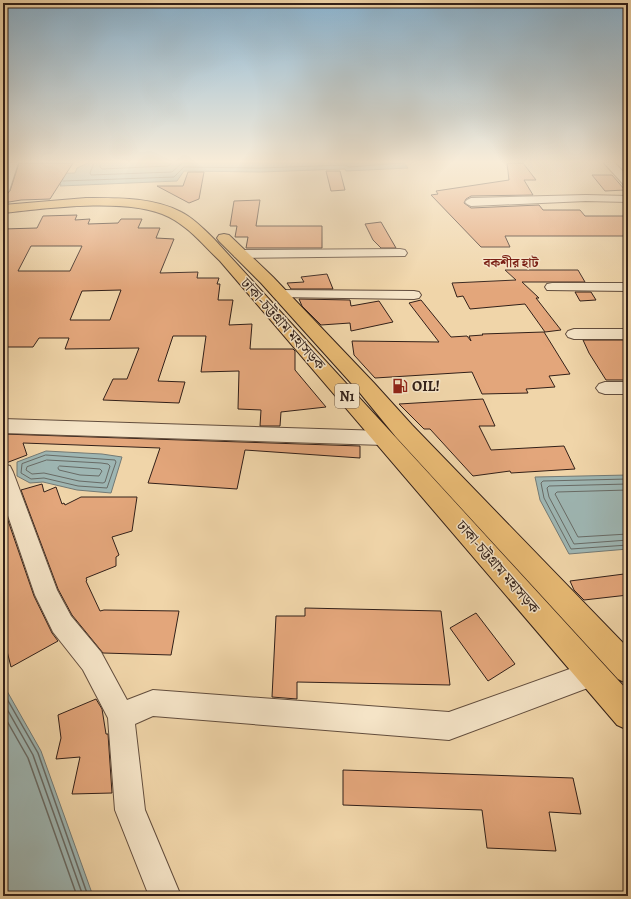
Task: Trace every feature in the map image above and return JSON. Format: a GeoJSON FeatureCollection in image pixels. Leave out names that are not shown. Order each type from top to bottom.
{"type":"FeatureCollection","features":[{"type":"Feature","properties":{"kind":"highway","name":"ঢাকা-চট্টগ্রাম মহাসড়ক"},"geometry":{"type":"LineString","coordinates":[[3,208],[39,205]]}},
{"type":"Feature","properties":{"kind":"highway","name":"ঢাকা-চট্টগ্রাম মহাসড়ক"},"geometry":{"type":"LineString","coordinates":[[141,205],[163,210],[179,216],[225,258],[257,282],[279,294],[367,388],[404,431],[628,669]]}},
{"type":"Feature","properties":{"kind":"highway","name":"ঢাকা-চট্টগ্রাম মহাসড়ক"},"geometry":{"type":"LineString","coordinates":[[171,205],[193,214],[210,225],[240,254],[257,282],[384,438],[628,714]]}},
{"type":"Feature","properties":{"kind":"street"},"geometry":{"type":"LineString","coordinates":[[240,254],[400,253]]}},
{"type":"Feature","properties":{"kind":"street"},"geometry":{"type":"LineString","coordinates":[[552,287],[628,287]]}},
{"type":"Feature","properties":{"kind":"street"},"geometry":{"type":"LineString","coordinates":[[279,294],[414,295]]}},
{"type":"Feature","properties":{"kind":"street"},"geometry":{"type":"LineString","coordinates":[[574,334],[628,334]]}},
{"type":"Feature","properties":{"kind":"street"},"geometry":{"type":"LineString","coordinates":[[605,388],[628,388]]}},
{"type":"Feature","properties":{"kind":"street"},"geometry":{"type":"LineString","coordinates":[[3,426],[384,438]]}},
{"type":"Feature","properties":{"kind":"street"},"geometry":{"type":"LineString","coordinates":[[3,472],[47,595],[62,624],[92,662],[122,716],[130,810],[165,896]]}},
{"type":"Feature","properties":{"kind":"street"},"geometry":{"type":"LineString","coordinates":[[122,716],[153,703],[449,726],[592,674]]}},
{"type":"Feature","properties":{"kind":"water"},"geometry":{"type":"Polygon","coordinates":[[[46,451],[102,454],[122,457],[111,493],[77,490],[43,482],[30,483],[17,476],[17,462],[46,451]]]}},
{"type":"Feature","properties":{"kind":"water"},"geometry":{"type":"Polygon","coordinates":[[[628,475],[628,549],[569,554],[540,500],[535,477],[628,475]]]}},
{"type":"Feature","properties":{"kind":"water"},"geometry":{"type":"Polygon","coordinates":[[[3,684],[41,751],[93,896],[3,896],[3,684]]]}},
{"type":"Feature","properties":{"kind":"building"},"geometry":{"type":"Polygon","coordinates":[[[233,205],[259,205],[256,226],[322,226],[322,248],[246,248],[248,237],[235,237],[237,226],[230,226],[233,205]]]}},
{"type":"Feature","properties":{"kind":"building"},"geometry":{"type":"Polygon","coordinates":[[[441,205],[467,205],[471,208],[539,205],[543,210],[580,210],[585,216],[628,216],[628,236],[505,236],[510,247],[481,247],[441,205]]]}},
{"type":"Feature","properties":{"kind":"building"},"geometry":{"type":"Polygon","coordinates":[[[77,215],[75,220],[90,219],[88,224],[118,223],[121,219],[142,219],[138,228],[160,228],[156,238],[174,239],[160,273],[198,272],[197,278],[219,278],[217,284],[220,284],[218,300],[233,300],[229,325],[252,324],[250,349],[293,349],[295,351],[295,370],[326,407],[281,412],[280,426],[260,426],[261,410],[238,409],[239,371],[201,372],[206,336],[173,336],[158,381],[185,382],[179,403],[103,400],[113,379],[127,379],[139,348],[65,349],[69,338],[39,338],[33,347],[3,347],[3,229],[37,228],[43,216],[77,215]],[[31,246],[18,271],[70,271],[82,246],[31,246]],[[121,290],[82,291],[70,320],[110,320],[121,290]]]}},
{"type":"Feature","properties":{"kind":"building"},"geometry":{"type":"Polygon","coordinates":[[[381,222],[396,248],[381,248],[373,240],[365,224],[381,222]]]}},
{"type":"Feature","properties":{"kind":"building"},"geometry":{"type":"Polygon","coordinates":[[[505,270],[578,270],[585,282],[522,282],[539,298],[536,298],[561,330],[545,332],[525,304],[470,309],[463,296],[457,297],[452,283],[516,280],[505,270]]]}},
{"type":"Feature","properties":{"kind":"building"},"geometry":{"type":"Polygon","coordinates":[[[327,274],[333,289],[291,289],[287,283],[304,282],[301,277],[327,274]]]}},
{"type":"Feature","properties":{"kind":"building"},"geometry":{"type":"Polygon","coordinates":[[[575,292],[591,292],[596,300],[580,301],[575,292]]]}},
{"type":"Feature","properties":{"kind":"building"},"geometry":{"type":"Polygon","coordinates":[[[299,299],[350,300],[351,306],[379,301],[393,322],[351,331],[350,323],[321,325],[302,306],[299,299]]]}},
{"type":"Feature","properties":{"kind":"building"},"geometry":{"type":"Polygon","coordinates":[[[421,300],[451,337],[467,336],[471,341],[469,336],[483,335],[482,334],[544,332],[570,374],[549,376],[555,387],[526,389],[528,393],[482,394],[472,372],[375,378],[354,355],[352,341],[439,342],[409,303],[421,300]]]}},
{"type":"Feature","properties":{"kind":"building"},"geometry":{"type":"Polygon","coordinates":[[[583,340],[628,340],[628,380],[606,380],[589,353],[583,340]]]}},
{"type":"Feature","properties":{"kind":"building"},"geometry":{"type":"Polygon","coordinates":[[[483,399],[495,426],[479,426],[491,450],[564,446],[575,469],[511,473],[510,471],[473,476],[430,429],[424,429],[399,404],[483,399]]]}},
{"type":"Feature","properties":{"kind":"building"},"geometry":{"type":"Polygon","coordinates":[[[3,434],[360,446],[360,458],[245,450],[237,489],[148,483],[160,448],[23,443],[27,455],[3,463],[3,434]]]}},
{"type":"Feature","properties":{"kind":"building"},"geometry":{"type":"Polygon","coordinates":[[[42,484],[44,492],[56,487],[62,504],[64,503],[65,505],[81,497],[137,497],[132,531],[112,537],[119,555],[116,557],[116,566],[86,578],[86,581],[100,611],[179,611],[171,655],[103,653],[72,615],[58,589],[21,490],[42,484]]]}},
{"type":"Feature","properties":{"kind":"building"},"geometry":{"type":"Polygon","coordinates":[[[3,506],[34,596],[52,633],[58,641],[11,667],[6,647],[3,649],[3,506]]]}},
{"type":"Feature","properties":{"kind":"building"},"geometry":{"type":"Polygon","coordinates":[[[624,574],[628,582],[628,595],[584,600],[574,590],[570,581],[624,574]]]}},
{"type":"Feature","properties":{"kind":"building"},"geometry":{"type":"Polygon","coordinates":[[[305,608],[441,611],[450,685],[297,682],[297,699],[272,697],[276,616],[305,616],[305,608]]]}},
{"type":"Feature","properties":{"kind":"building"},"geometry":{"type":"Polygon","coordinates":[[[476,613],[515,664],[488,681],[450,628],[476,613]]]}},
{"type":"Feature","properties":{"kind":"building"},"geometry":{"type":"Polygon","coordinates":[[[96,699],[102,709],[106,734],[108,734],[112,793],[72,794],[80,757],[56,759],[61,738],[58,715],[96,699]]]}},
{"type":"Feature","properties":{"kind":"building"},"geometry":{"type":"Polygon","coordinates":[[[343,770],[573,778],[581,814],[549,812],[556,851],[487,848],[482,810],[343,805],[343,770]]]}},
{"type":"Feature","properties":{"kind":"place","name":"OIL!"},"geometry":{"type":"Point","coordinates":[400,386]}},
{"type":"Feature","properties":{"kind":"district","name":"বকশীর হাট"},"geometry":{"type":"Point","coordinates":[511,262]}}]}
